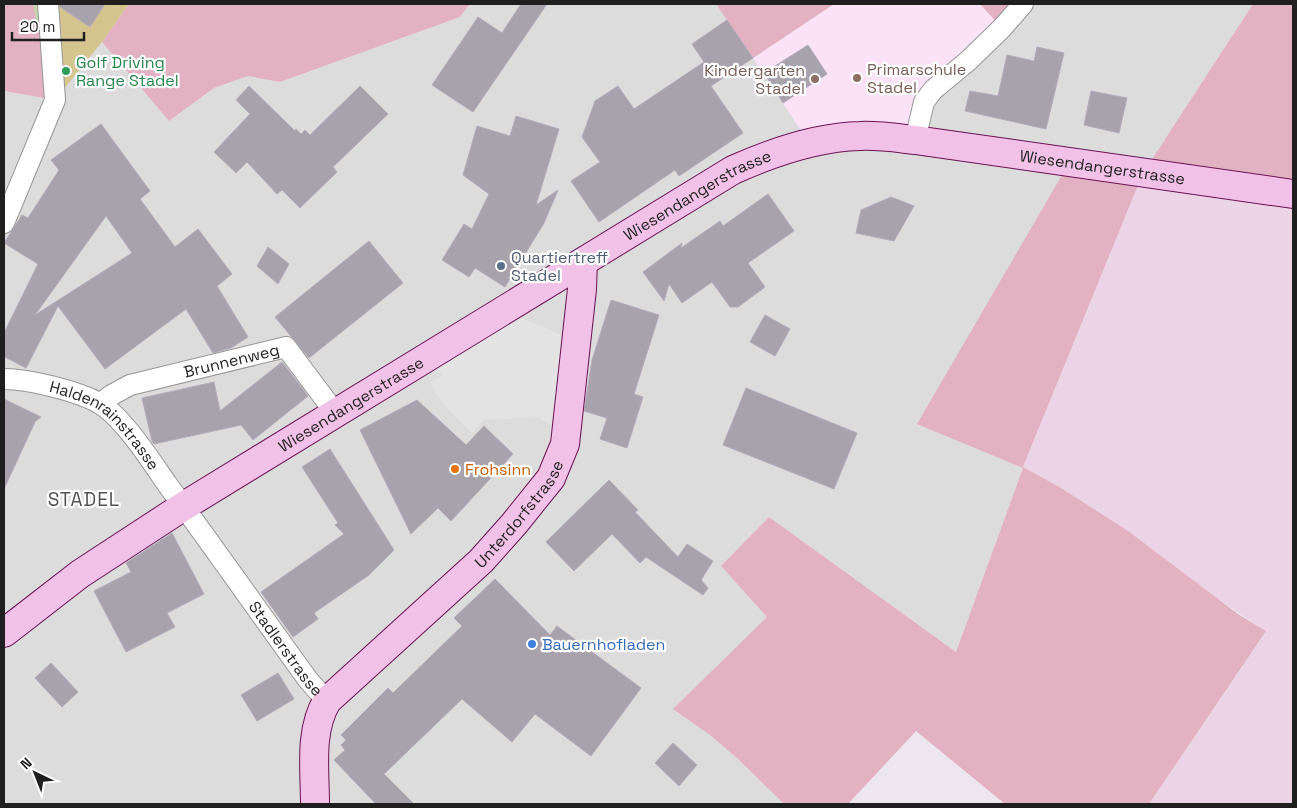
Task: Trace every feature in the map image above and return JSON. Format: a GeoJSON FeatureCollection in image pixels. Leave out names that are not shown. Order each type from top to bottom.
{"type":"FeatureCollection","features":[{"type":"Feature","properties":{"kind":"main road","name":"Wiesendangerstrasse"},"geometry":{"type":"LineString","coordinates":[[4,633],[80,574],[184,506],[733,170],[765,156],[834,138],[861,136],[915,140],[1293,194]]}},
{"type":"Feature","properties":{"kind":"main road","name":"Unterdorfstrasse"},"geometry":{"type":"LineString","coordinates":[[327,701],[480,561],[514,524],[551,478],[565,444],[582,288],[583,262]]}},
{"type":"Feature","properties":{"kind":"main road","name":"Stadlerstrasse"},"geometry":{"type":"LineString","coordinates":[[315,804],[314,750],[317,722],[327,701]]}},
{"type":"Feature","properties":{"kind":"street"},"geometry":{"type":"LineString","coordinates":[[4,223],[55,100],[48,4]]}},
{"type":"Feature","properties":{"kind":"street"},"geometry":{"type":"LineString","coordinates":[[915,140],[924,102],[932,90],[968,61],[1002,28],[1023,4]]}},
{"type":"Feature","properties":{"kind":"street","name":"Brunnenweg"},"geometry":{"type":"LineString","coordinates":[[100,404],[130,385],[286,347],[336,414]]}},
{"type":"Feature","properties":{"kind":"street","name":"Haldenrainstrasse"},"geometry":{"type":"LineString","coordinates":[[4,379],[17,379],[76,394],[100,404],[123,424],[184,506]]}},
{"type":"Feature","properties":{"kind":"street","name":"Stadlerstrasse"},"geometry":{"type":"LineString","coordinates":[[184,506],[309,681],[327,701]]}},
{"type":"Feature","properties":{"kind":"shaded area"},"geometry":{"type":"Polygon","coordinates":[[[4,4],[53,4],[55,100],[4,91],[4,4]]]}},
{"type":"Feature","properties":{"kind":"shaded area","name":"Golf Driving Range Stadel"},"geometry":{"type":"Polygon","coordinates":[[[48,4],[129,4],[102,42],[55,100],[48,4]]]}},
{"type":"Feature","properties":{"kind":"shaded area"},"geometry":{"type":"Polygon","coordinates":[[[129,4],[470,4],[460,17],[280,82],[248,76],[214,88],[169,121],[102,42],[129,4]]]}},
{"type":"Feature","properties":{"kind":"shaded area"},"geometry":{"type":"Polygon","coordinates":[[[470,4],[716,4],[753,57],[834,4],[980,4],[1002,28],[1023,4],[1253,4],[1143,173],[918,424],[1023,468],[956,652],[769,517],[721,566],[767,617],[710,735],[738,759],[784,804],[4,804],[4,91],[55,100],[102,42],[169,121],[214,88],[248,76],[280,82],[460,17],[470,4]]]}},
{"type":"Feature","properties":{"kind":"shaded area"},"geometry":{"type":"Polygon","coordinates":[[[716,4],[834,4],[753,58],[716,4]]]}},
{"type":"Feature","properties":{"kind":"shaded area","name":"Primarschule Stadel"},"geometry":{"type":"Polygon","coordinates":[[[834,4],[980,4],[1002,28],[933,91],[915,140],[806,144],[800,129],[753,58],[834,4]]]}},
{"type":"Feature","properties":{"kind":"shaded area"},"geometry":{"type":"Polygon","coordinates":[[[980,4],[1023,4],[1002,28],[980,4]]]}},
{"type":"Feature","properties":{"kind":"shaded area"},"geometry":{"type":"Polygon","coordinates":[[[1253,4],[1293,4],[1293,194],[1143,173],[1253,4]]]}},
{"type":"Feature","properties":{"kind":"shaded area"},"geometry":{"type":"Polygon","coordinates":[[[1069,163],[1143,173],[1023,467],[1061,488],[1128,531],[1238,614],[1266,631],[1149,804],[1005,804],[916,731],[848,804],[784,804],[738,759],[710,735],[673,709],[767,617],[721,566],[769,517],[956,652],[1023,468],[917,424],[1069,163]]]}},
{"type":"Feature","properties":{"kind":"shaded area"},"geometry":{"type":"Polygon","coordinates":[[[1143,173],[1293,194],[1293,804],[1149,804],[1266,631],[1023,468],[1143,173]]]}},
{"type":"Feature","properties":{"kind":"shaded area"},"geometry":{"type":"Polygon","coordinates":[[[518,316],[566,337],[556,414],[551,426],[539,417],[484,420],[472,433],[444,405],[430,383],[442,375],[433,367],[518,316]]]}},
{"type":"Feature","properties":{"kind":"building"},"geometry":{"type":"Polygon","coordinates":[[[60,4],[105,4],[90,27],[60,7],[60,4]]]}},
{"type":"Feature","properties":{"kind":"building"},"geometry":{"type":"Polygon","coordinates":[[[521,4],[547,4],[473,112],[432,85],[478,17],[502,33],[521,4]]]}},
{"type":"Feature","properties":{"kind":"building"},"geometry":{"type":"Polygon","coordinates":[[[727,20],[753,58],[711,86],[743,133],[679,176],[675,170],[599,222],[571,181],[600,162],[582,137],[595,101],[618,86],[634,109],[704,62],[692,44],[727,20]]]}},
{"type":"Feature","properties":{"kind":"building"},"geometry":{"type":"Polygon","coordinates":[[[808,45],[827,74],[783,103],[764,73],[808,45]]]}},
{"type":"Feature","properties":{"kind":"building"},"geometry":{"type":"Polygon","coordinates":[[[1037,47],[1064,53],[1046,129],[965,111],[970,91],[998,96],[1007,55],[1034,61],[1037,47]]]}},
{"type":"Feature","properties":{"kind":"building"},"geometry":{"type":"Polygon","coordinates":[[[249,86],[295,131],[296,129],[301,134],[305,130],[310,135],[360,86],[388,114],[333,167],[337,172],[300,208],[282,190],[277,194],[247,162],[236,173],[214,152],[250,114],[236,100],[249,86]]]}},
{"type":"Feature","properties":{"kind":"building"},"geometry":{"type":"Polygon","coordinates":[[[1091,91],[1127,98],[1119,133],[1084,125],[1091,91]]]}},
{"type":"Feature","properties":{"kind":"building"},"geometry":{"type":"Polygon","coordinates":[[[516,116],[559,129],[536,205],[558,190],[544,223],[505,287],[475,268],[469,277],[442,260],[464,224],[472,229],[489,194],[463,175],[477,126],[510,136],[516,116]]]}},
{"type":"Feature","properties":{"kind":"building"},"geometry":{"type":"Polygon","coordinates":[[[101,124],[150,191],[140,199],[175,247],[198,229],[232,274],[217,286],[248,337],[231,348],[213,353],[186,309],[105,369],[58,306],[26,368],[5,357],[4,359],[4,333],[38,264],[4,243],[22,215],[28,218],[59,170],[51,160],[101,124]],[[106,216],[35,315],[132,253],[106,216]]]}},
{"type":"Feature","properties":{"kind":"building"},"geometry":{"type":"Polygon","coordinates":[[[768,194],[794,231],[748,263],[765,287],[738,307],[730,307],[712,282],[682,303],[669,284],[664,301],[643,272],[682,243],[681,248],[720,221],[723,226],[768,194]]]}},
{"type":"Feature","properties":{"kind":"building"},"geometry":{"type":"Polygon","coordinates":[[[891,197],[914,206],[894,241],[856,233],[861,210],[891,197]]]}},
{"type":"Feature","properties":{"kind":"building"},"geometry":{"type":"Polygon","coordinates":[[[369,241],[403,283],[309,358],[275,317],[369,241]]]}},
{"type":"Feature","properties":{"kind":"building"},"geometry":{"type":"Polygon","coordinates":[[[268,247],[289,264],[278,284],[257,266],[268,247]]]}},
{"type":"Feature","properties":{"kind":"building"},"geometry":{"type":"Polygon","coordinates":[[[611,300],[659,315],[634,394],[643,397],[627,448],[600,439],[607,418],[584,411],[592,360],[611,300]]]}},
{"type":"Feature","properties":{"kind":"building"},"geometry":{"type":"Polygon","coordinates":[[[765,315],[790,329],[775,356],[750,342],[765,315]]]}},
{"type":"Feature","properties":{"kind":"building"},"geometry":{"type":"Polygon","coordinates":[[[282,362],[308,396],[253,440],[241,425],[154,444],[152,441],[142,398],[214,382],[220,411],[282,362]]]}},
{"type":"Feature","properties":{"kind":"building"},"geometry":{"type":"Polygon","coordinates":[[[746,388],[857,433],[834,489],[723,445],[746,388]]]}},
{"type":"Feature","properties":{"kind":"building"},"geometry":{"type":"Polygon","coordinates":[[[4,399],[41,417],[33,423],[35,422],[4,489],[4,399]]]}},
{"type":"Feature","properties":{"kind":"building"},"geometry":{"type":"Polygon","coordinates":[[[417,400],[466,445],[484,426],[513,454],[451,521],[438,508],[411,534],[360,430],[417,400]]]}},
{"type":"Feature","properties":{"kind":"building"},"geometry":{"type":"Polygon","coordinates":[[[330,449],[394,550],[369,575],[314,613],[318,619],[293,637],[261,592],[344,534],[335,525],[338,523],[302,467],[330,449]]]}},
{"type":"Feature","properties":{"kind":"building"},"geometry":{"type":"Polygon","coordinates":[[[609,480],[638,510],[635,512],[678,557],[687,544],[713,561],[701,580],[708,588],[703,595],[646,557],[640,563],[612,534],[574,571],[546,542],[609,480]]]}},
{"type":"Feature","properties":{"kind":"building"},"geometry":{"type":"Polygon","coordinates":[[[172,533],[204,594],[167,613],[175,627],[126,652],[94,591],[131,572],[126,563],[172,533]]]}},
{"type":"Feature","properties":{"kind":"building"},"geometry":{"type":"Polygon","coordinates":[[[495,579],[550,635],[557,626],[641,688],[591,756],[535,714],[512,742],[462,699],[384,774],[414,804],[376,804],[334,760],[345,750],[341,745],[346,740],[341,735],[388,688],[393,693],[462,626],[454,618],[495,579]]]}},
{"type":"Feature","properties":{"kind":"building"},"geometry":{"type":"Polygon","coordinates":[[[51,663],[78,692],[62,707],[35,678],[51,663]]]}},
{"type":"Feature","properties":{"kind":"building"},"geometry":{"type":"Polygon","coordinates":[[[278,673],[294,699],[257,721],[241,695],[278,673]]]}},
{"type":"Feature","properties":{"kind":"building"},"geometry":{"type":"Polygon","coordinates":[[[673,743],[697,765],[679,786],[655,763],[673,743]]]}},
{"type":"Feature","properties":{"kind":"waterway"},"geometry":{"type":"LineString","coordinates":[[37,4],[40,19]]}},
{"type":"Feature","properties":{"kind":"place","name":"Golf Driving Range Stadel"},"geometry":{"type":"Point","coordinates":[66,71]}},
{"type":"Feature","properties":{"kind":"place","name":"Primarschule Stadel"},"geometry":{"type":"Point","coordinates":[857,78]}},
{"type":"Feature","properties":{"kind":"place","name":"Kindergarten Stadel"},"geometry":{"type":"Point","coordinates":[815,79]}},
{"type":"Feature","properties":{"kind":"place","name":"Quartiertreff Stadel"},"geometry":{"type":"Point","coordinates":[501,266]}},
{"type":"Feature","properties":{"kind":"place","name":"Frohsinn"},"geometry":{"type":"Point","coordinates":[455,469]}},
{"type":"Feature","properties":{"kind":"place","name":"Bauernhofladen"},"geometry":{"type":"Point","coordinates":[532,644]}},
{"type":"Feature","properties":{"kind":"district","name":"STADEL"},"geometry":{"type":"Point","coordinates":[84,499]}}]}
